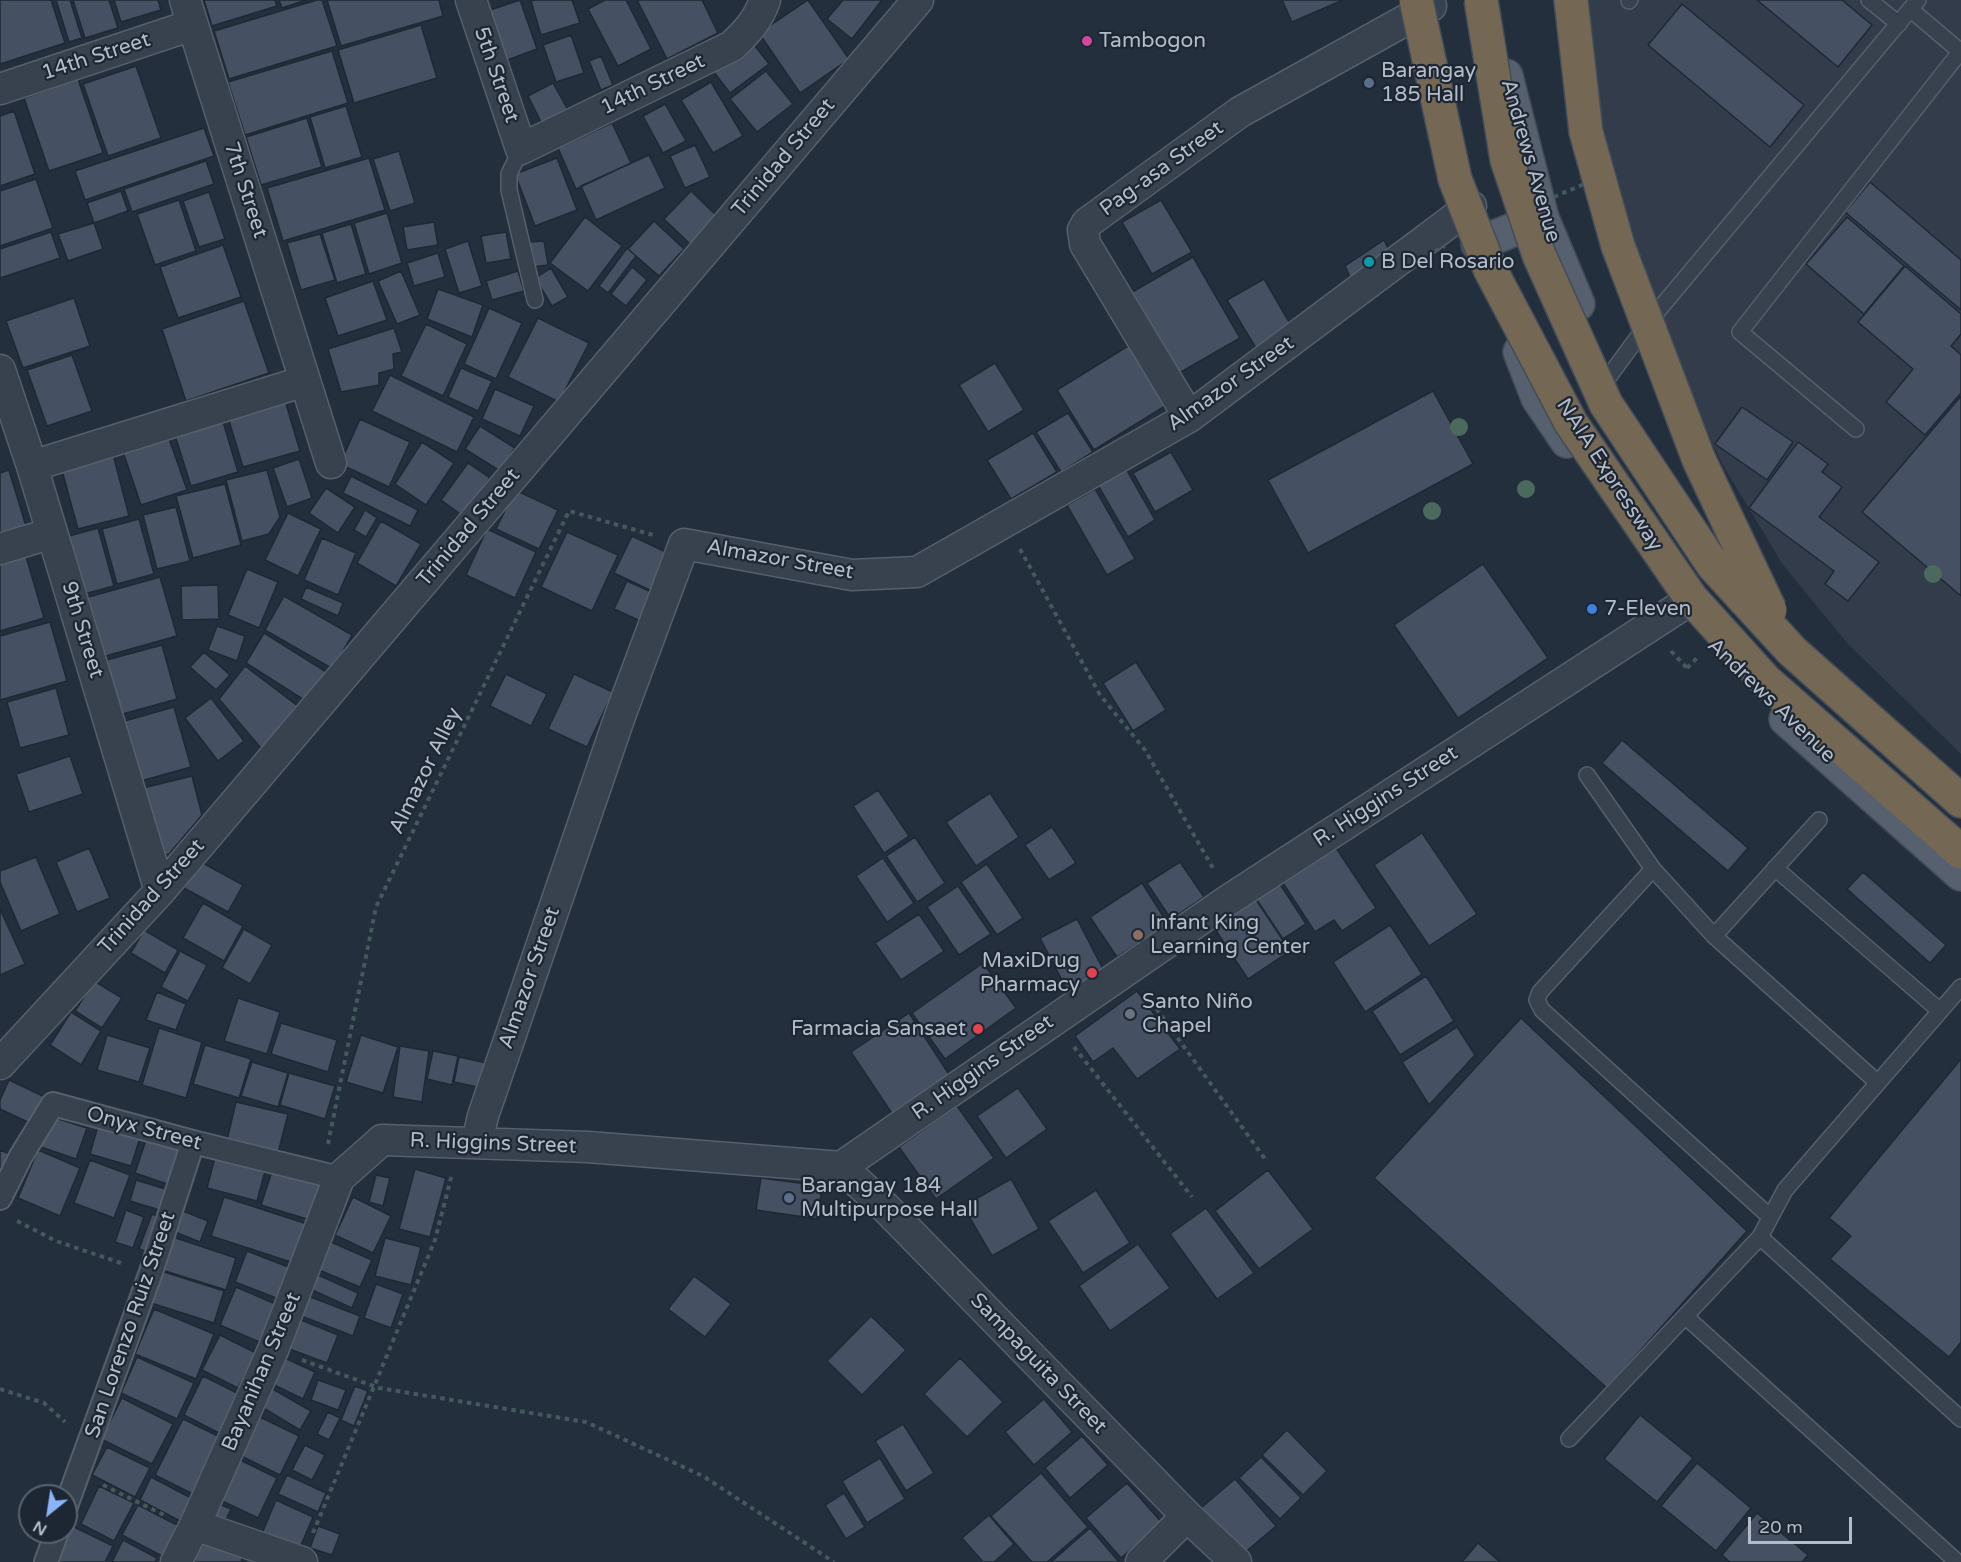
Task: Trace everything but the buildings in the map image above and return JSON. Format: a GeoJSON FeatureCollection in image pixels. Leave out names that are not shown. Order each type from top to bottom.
{"type":"FeatureCollection","features":[{"type":"Feature","properties":{"kind":"highway","name":"NAIA Expressway"},"geometry":{"type":"LineString","coordinates":[[1481,0],[1508,160],[1539,255],[1606,404],[1713,565],[1791,651],[1961,801]]}},
{"type":"Feature","properties":{"kind":"highway"},"geometry":{"type":"LineString","coordinates":[[1571,0],[1586,132],[1618,246],[1699,460],[1752,575],[1791,651]]}},
{"type":"Feature","properties":{"kind":"highway","name":"NAIA Expressway"},"geometry":{"type":"LineString","coordinates":[[1426,2],[1455,179],[1490,269],[1571,423],[1691,598],[1766,681],[1961,852]]}},
{"type":"Feature","properties":{"kind":"main road","name":"Andrews Avenue"},"geometry":{"type":"LineString","coordinates":[[1493,0],[1502,58],[1542,218],[1608,378],[1665,471],[1725,558],[1795,636],[1961,790]]}},
{"type":"Feature","properties":{"kind":"main road","name":"Andrews Avenue"},"geometry":{"type":"LineString","coordinates":[[1426,2],[1478,244],[1538,398],[1678,608],[1753,689],[1961,874]]}},
{"type":"Feature","properties":{"kind":"main road"},"geometry":{"type":"LineString","coordinates":[[1478,244],[1542,218]]}},
{"type":"Feature","properties":{"kind":"street","name":"5th Street"},"geometry":{"type":"LineString","coordinates":[[471,0],[521,150]]}},
{"type":"Feature","properties":{"kind":"street","name":"14th Street"},"geometry":{"type":"LineString","coordinates":[[521,150],[732,46],[749,30],[760,14],[765,0]]}},
{"type":"Feature","properties":{"kind":"street","name":"Trinidad Street"},"geometry":{"type":"LineString","coordinates":[[6,1057],[160,891],[918,0]]}},
{"type":"Feature","properties":{"kind":"street","name":"Pag-asa Street"},"geometry":{"type":"LineString","coordinates":[[1189,417],[1085,244],[1083,230],[1088,223],[1240,112],[1426,2]]}},
{"type":"Feature","properties":{"kind":"street","name":"14th Street"},"geometry":{"type":"LineString","coordinates":[[0,89],[188,12]]}},
{"type":"Feature","properties":{"kind":"street","name":"7th Street"},"geometry":{"type":"LineString","coordinates":[[188,12],[331,463]]}},
{"type":"Feature","properties":{"kind":"street","name":"Almazor Street"},"geometry":{"type":"LineString","coordinates":[[469,1142],[483,1116],[616,727],[684,544],[852,575],[917,572],[1189,417],[1471,206]]}},
{"type":"Feature","properties":{"kind":"street","name":"9th Street"},"geometry":{"type":"LineString","coordinates":[[0,370],[33,466],[160,891]]}},
{"type":"Feature","properties":{"kind":"street"},"geometry":{"type":"LineString","coordinates":[[33,466],[305,381]]}},
{"type":"Feature","properties":{"kind":"street"},"geometry":{"type":"LineString","coordinates":[[0,549],[52,533]]}},
{"type":"Feature","properties":{"kind":"street","name":"R. Higgins Street"},"geometry":{"type":"LineString","coordinates":[[332,1176],[382,1140],[588,1147],[840,1167],[1230,899],[1678,608]]}},
{"type":"Feature","properties":{"kind":"street","name":"Onyx Street"},"geometry":{"type":"LineString","coordinates":[[5,1208],[21,1156],[53,1104],[193,1142],[332,1176]]}},
{"type":"Feature","properties":{"kind":"street","name":"San Lorenzo Ruiz Street"},"geometry":{"type":"LineString","coordinates":[[74,1484],[151,1272],[193,1142]]}},
{"type":"Feature","properties":{"kind":"street","name":"Sampaguita Street"},"geometry":{"type":"LineString","coordinates":[[840,1167],[885,1207],[1187,1516],[1236,1562]]}},
{"type":"Feature","properties":{"kind":"street","name":"Bayanihan Street"},"geometry":{"type":"LineString","coordinates":[[176,1562],[194,1527],[273,1350],[332,1176]]}},
{"type":"Feature","properties":{"kind":"street"},"geometry":{"type":"LineString","coordinates":[[1140,1562],[1187,1516]]}},
{"type":"Feature","properties":{"kind":"street"},"geometry":{"type":"LineString","coordinates":[[194,1527],[302,1562]]}},
{"type":"Feature","properties":{"kind":"street"},"geometry":{"type":"LineString","coordinates":[[46,1562],[53,1544]]}},
{"type":"Feature","properties":{"kind":"lane"},"geometry":{"type":"LineString","coordinates":[[1869,0],[1899,24]]}},
{"type":"Feature","properties":{"kind":"lane"},"geometry":{"type":"LineString","coordinates":[[1608,378],[1651,319],[1914,5],[1961,52],[1740,332],[1856,429]]}},
{"type":"Feature","properties":{"kind":"lane"},"geometry":{"type":"LineString","coordinates":[[521,150],[509,174],[509,190],[535,300]]}},
{"type":"Feature","properties":{"kind":"lane"},"geometry":{"type":"LineString","coordinates":[[1587,775],[1653,868],[1714,936],[1878,1083]]}},
{"type":"Feature","properties":{"kind":"lane"},"geometry":{"type":"LineString","coordinates":[[1714,936],[1819,820]]}},
{"type":"Feature","properties":{"kind":"lane"},"geometry":{"type":"LineString","coordinates":[[1653,868],[1540,992],[1537,1000],[1539,1005],[1769,1216]]}},
{"type":"Feature","properties":{"kind":"lane"},"geometry":{"type":"LineString","coordinates":[[1775,868],[1940,1011]]}},
{"type":"Feature","properties":{"kind":"lane"},"geometry":{"type":"LineString","coordinates":[[1569,1439],[1760,1237],[1769,1216],[1785,1190],[1961,987]]}},
{"type":"Feature","properties":{"kind":"lane"},"geometry":{"type":"LineString","coordinates":[[1760,1237],[1961,1419]]}},
{"type":"Feature","properties":{"kind":"lane"},"geometry":{"type":"LineString","coordinates":[[1684,1316],[1954,1559]]}},
{"type":"Feature","properties":{"kind":"path","name":"Almazor Alley"},"geometry":{"type":"LineString","coordinates":[[332,1176],[330,1134],[376,907],[569,511],[684,544]]}},
{"type":"Feature","properties":{"kind":"path"},"geometry":{"type":"LineString","coordinates":[[1007,521],[1052,611],[1100,695],[1145,750],[1230,899]]}},
{"type":"Feature","properties":{"kind":"path"},"geometry":{"type":"LineString","coordinates":[[1128,968],[1265,1159]]}},
{"type":"Feature","properties":{"kind":"path"},"geometry":{"type":"LineString","coordinates":[[1053,1020],[1192,1197]]}},
{"type":"Feature","properties":{"kind":"path"},"geometry":{"type":"LineString","coordinates":[[302,1562],[435,1240],[469,1142]]}},
{"type":"Feature","properties":{"kind":"path"},"geometry":{"type":"LineString","coordinates":[[5,1208],[56,1241],[151,1272]]}},
{"type":"Feature","properties":{"kind":"path"},"geometry":{"type":"LineString","coordinates":[[273,1350],[376,1386],[586,1422],[703,1476],[834,1562]]}},
{"type":"Feature","properties":{"kind":"path"},"geometry":{"type":"LineString","coordinates":[[0,1389],[44,1403],[89,1443]]}},
{"type":"Feature","properties":{"kind":"path"},"geometry":{"type":"LineString","coordinates":[[78,1473],[194,1527]]}},
{"type":"Feature","properties":{"kind":"shaded area"},"geometry":{"type":"Polygon","coordinates":[[[1562,0],[1961,0],[1961,754],[1848,644],[1783,565],[1724,467],[1651,319],[1562,0]]]}},
{"type":"Feature","properties":{"kind":"place","name":"Tambogon"},"geometry":{"type":"Point","coordinates":[1087,41]}},
{"type":"Feature","properties":{"kind":"place","name":"Barangay 185 Hall"},"geometry":{"type":"Point","coordinates":[1369,83]}},
{"type":"Feature","properties":{"kind":"place","name":"B Del Rosario"},"geometry":{"type":"Point","coordinates":[1369,262]}},
{"type":"Feature","properties":{"kind":"place","name":"7-Eleven"},"geometry":{"type":"Point","coordinates":[1592,609]}},
{"type":"Feature","properties":{"kind":"place","name":"Infant King Learning Center"},"geometry":{"type":"Point","coordinates":[1138,935]}},
{"type":"Feature","properties":{"kind":"place","name":"MaxiDrug Pharmacy"},"geometry":{"type":"Point","coordinates":[1092,973]}},
{"type":"Feature","properties":{"kind":"place","name":"Santo Niño Chapel"},"geometry":{"type":"Point","coordinates":[1130,1014]}},
{"type":"Feature","properties":{"kind":"place","name":"Farmacia Sansaet"},"geometry":{"type":"Point","coordinates":[978,1029]}},
{"type":"Feature","properties":{"kind":"place","name":"Barangay 184 Multipurpose Hall"},"geometry":{"type":"Point","coordinates":[789,1198]}}]}
